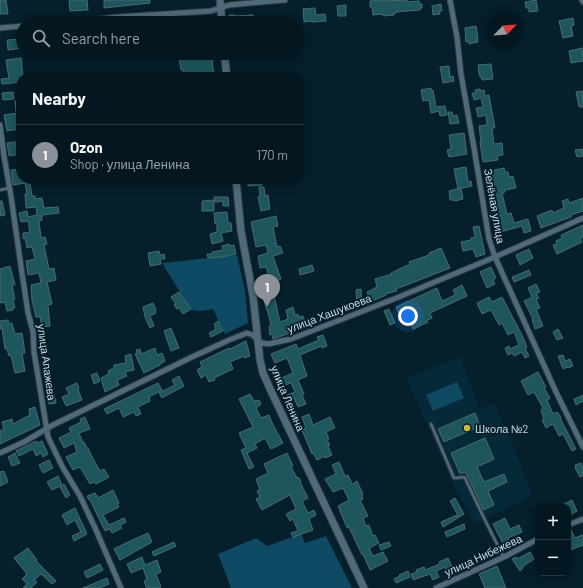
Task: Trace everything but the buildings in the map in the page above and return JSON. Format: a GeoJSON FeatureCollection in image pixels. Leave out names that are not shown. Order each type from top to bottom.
{"type":"FeatureCollection","features":[{"type":"Feature","properties":{"kind":"street"},"geometry":{"type":"LineString","coordinates":[[133,16],[211,11],[220,4],[229,5],[285,0]]}},
{"type":"Feature","properties":{"kind":"street","name":"Зелёная улица"},"geometry":{"type":"LineString","coordinates":[[450,0],[457,37],[461,74],[491,246],[556,392],[583,447]]}},
{"type":"Feature","properties":{"kind":"street"},"geometry":{"type":"LineString","coordinates":[[220,4],[221,16]]}},
{"type":"Feature","properties":{"kind":"street"},"geometry":{"type":"LineString","coordinates":[[0,28],[16,27]]}},
{"type":"Feature","properties":{"kind":"street"},"geometry":{"type":"LineString","coordinates":[[225,60],[226,72]]}},
{"type":"Feature","properties":{"kind":"street","name":"улица Апажева"},"geometry":{"type":"LineString","coordinates":[[0,125],[27,307],[33,331],[34,352],[48,437],[83,503],[121,588]]}},
{"type":"Feature","properties":{"kind":"street","name":"улица Ленина"},"geometry":{"type":"LineString","coordinates":[[236,184],[241,231],[253,301],[261,364],[267,382],[364,588]]}},
{"type":"Feature","properties":{"kind":"street","name":"улица Хашукоева"},"geometry":{"type":"LineString","coordinates":[[0,454],[47,429],[229,340],[247,333],[253,335],[262,343],[268,344],[291,339],[355,315],[495,257],[583,218]]}},
{"type":"Feature","properties":{"kind":"street"},"geometry":{"type":"LineString","coordinates":[[571,524],[583,518]]}},
{"type":"Feature","properties":{"kind":"street","name":"улица Нибежева"},"geometry":{"type":"LineString","coordinates":[[436,588],[504,557],[536,540]]}},
{"type":"Feature","properties":{"kind":"lane"},"geometry":{"type":"LineString","coordinates":[[0,190],[9,188]]}},
{"type":"Feature","properties":{"kind":"lane"},"geometry":{"type":"LineString","coordinates":[[431,424],[454,478],[465,478],[482,516],[504,557]]}},
{"type":"Feature","properties":{"kind":"shaded area"},"geometry":{"type":"Polygon","coordinates":[[[237,255],[245,291],[248,323],[225,334],[213,309],[201,311],[191,310],[162,263],[237,255]]]}},
{"type":"Feature","properties":{"kind":"shaded area","name":"Школа №2"},"geometry":{"type":"Polygon","coordinates":[[[460,357],[480,409],[494,403],[514,447],[532,495],[475,524],[457,492],[406,378],[460,357]]]}},
{"type":"Feature","properties":{"kind":"shaded area"},"geometry":{"type":"Polygon","coordinates":[[[457,382],[464,398],[433,411],[426,395],[457,382]]]}},
{"type":"Feature","properties":{"kind":"shaded area"},"geometry":{"type":"Polygon","coordinates":[[[301,534],[305,543],[326,536],[352,588],[231,588],[218,554],[256,538],[267,546],[301,534]]]}},
{"type":"Feature","properties":{"kind":"place","name":"Ozon"},"geometry":{"type":"Point","coordinates":[267,307]}},
{"type":"Feature","properties":{"kind":"place","name":"Школа №2"},"geometry":{"type":"Point","coordinates":[467,428]}}]}
